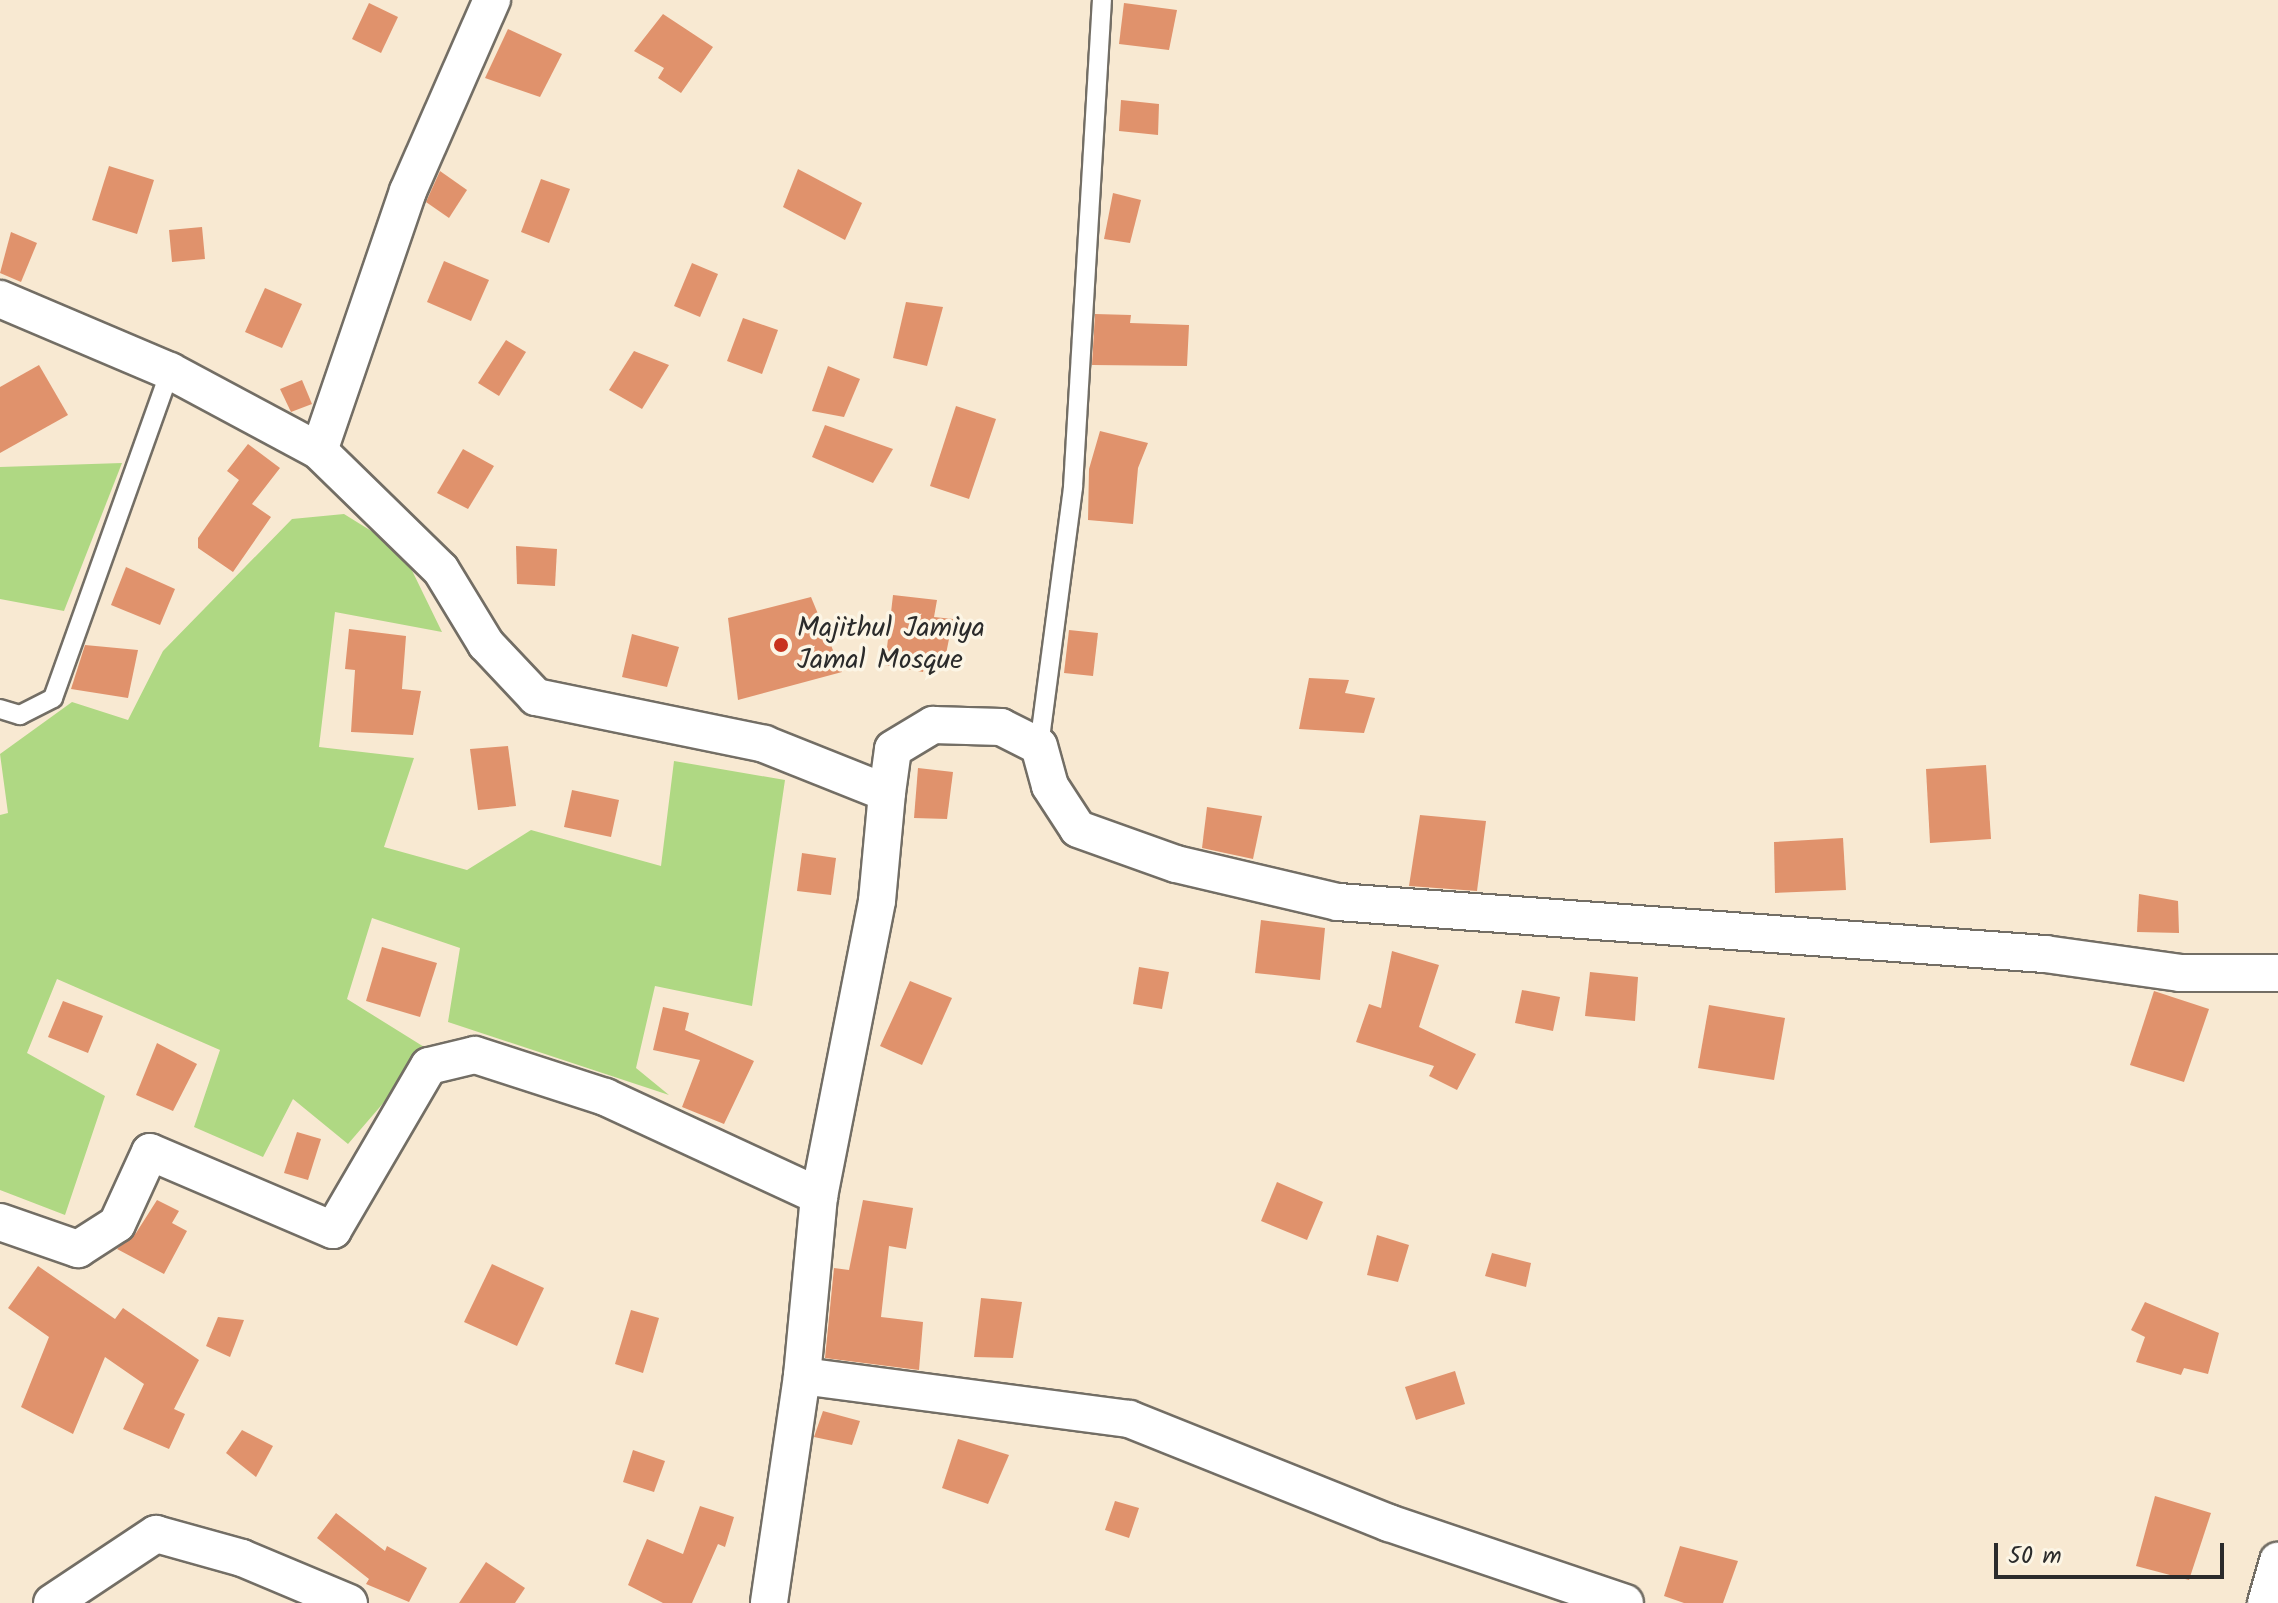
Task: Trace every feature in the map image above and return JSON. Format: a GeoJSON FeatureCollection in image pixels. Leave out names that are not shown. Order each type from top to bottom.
{"type":"FeatureCollection","features":[{"type":"Feature","properties":{"kind":"street"},"geometry":{"type":"LineString","coordinates":[[319,451],[408,191],[492,0]]}},
{"type":"Feature","properties":{"kind":"street"},"geometry":{"type":"LineString","coordinates":[[0,299],[170,371],[319,451],[441,570],[486,644],[536,697],[764,744],[887,793]]}},
{"type":"Feature","properties":{"kind":"street"},"geometry":{"type":"LineString","coordinates":[[769,1603],[802,1376],[819,1196],[877,901],[893,749],[933,725],[1001,727],[1039,746],[1050,786],[1078,829],[1176,864],[1338,902],[2045,954],[2180,973],[2278,973]]}},
{"type":"Feature","properties":{"kind":"street"},"geometry":{"type":"LineString","coordinates":[[0,1222],[78,1249],[117,1224],[150,1152],[333,1230],[429,1066],[475,1055],[605,1097],[819,1196]]}},
{"type":"Feature","properties":{"kind":"street"},"geometry":{"type":"LineString","coordinates":[[802,1376],[1129,1419],[1389,1523],[1625,1603]]}},
{"type":"Feature","properties":{"kind":"street"},"geometry":{"type":"LineString","coordinates":[[52,1603],[156,1534],[242,1558],[349,1603]]}},
{"type":"Feature","properties":{"kind":"street"},"geometry":{"type":"LineString","coordinates":[[2266,1603],[2278,1561]]}},
{"type":"Feature","properties":{"kind":"lane"},"geometry":{"type":"LineString","coordinates":[[1039,746],[1073,487],[1102,0]]}},
{"type":"Feature","properties":{"kind":"lane"},"geometry":{"type":"LineString","coordinates":[[0,709],[20,715],[53,698],[170,371]]}},
{"type":"Feature","properties":{"kind":"green space"},"geometry":{"type":"Polygon","coordinates":[[[122,463],[64,611],[0,599],[0,467],[122,463]]]}},
{"type":"Feature","properties":{"kind":"green space"},"geometry":{"type":"Polygon","coordinates":[[[344,514],[402,550],[442,632],[335,612],[319,747],[414,758],[384,847],[467,870],[531,830],[661,866],[674,761],[785,780],[752,1006],[655,986],[636,1068],[669,1095],[448,1022],[460,948],[372,918],[347,999],[429,1050],[348,1144],[293,1099],[263,1157],[194,1127],[220,1050],[57,979],[27,1053],[105,1096],[65,1215],[0,1190],[0,815],[8,813],[0,754],[72,702],[128,720],[163,651],[292,519],[344,514]]]}},
{"type":"Feature","properties":{"kind":"building"},"geometry":{"type":"Polygon","coordinates":[[[369,3],[398,17],[381,53],[352,39],[369,3]]]}},
{"type":"Feature","properties":{"kind":"building"},"geometry":{"type":"Polygon","coordinates":[[[1124,3],[1177,10],[1169,50],[1119,44],[1124,3]]]}},
{"type":"Feature","properties":{"kind":"building"},"geometry":{"type":"Polygon","coordinates":[[[663,14],[713,47],[681,93],[658,78],[664,68],[634,51],[663,14]]]}},
{"type":"Feature","properties":{"kind":"building"},"geometry":{"type":"Polygon","coordinates":[[[508,29],[562,54],[540,97],[485,78],[508,29]]]}},
{"type":"Feature","properties":{"kind":"building"},"geometry":{"type":"Polygon","coordinates":[[[1121,100],[1159,104],[1158,135],[1119,131],[1121,100]]]}},
{"type":"Feature","properties":{"kind":"building"},"geometry":{"type":"Polygon","coordinates":[[[109,166],[154,180],[137,234],[92,220],[109,166]]]}},
{"type":"Feature","properties":{"kind":"building"},"geometry":{"type":"Polygon","coordinates":[[[798,169],[862,203],[845,240],[783,207],[798,169]]]}},
{"type":"Feature","properties":{"kind":"building"},"geometry":{"type":"Polygon","coordinates":[[[440,171],[467,190],[449,218],[426,202],[440,171]]]}},
{"type":"Feature","properties":{"kind":"building"},"geometry":{"type":"Polygon","coordinates":[[[541,179],[570,189],[549,243],[521,232],[541,179]]]}},
{"type":"Feature","properties":{"kind":"building"},"geometry":{"type":"Polygon","coordinates":[[[1113,193],[1141,200],[1130,243],[1104,239],[1113,193]]]}},
{"type":"Feature","properties":{"kind":"building"},"geometry":{"type":"Polygon","coordinates":[[[202,227],[205,259],[172,262],[169,230],[202,227]]]}},
{"type":"Feature","properties":{"kind":"building"},"geometry":{"type":"Polygon","coordinates":[[[11,232],[37,243],[21,282],[0,273],[11,232]]]}},
{"type":"Feature","properties":{"kind":"building"},"geometry":{"type":"Polygon","coordinates":[[[444,261],[489,280],[471,321],[427,302],[444,261]]]}},
{"type":"Feature","properties":{"kind":"building"},"geometry":{"type":"Polygon","coordinates":[[[692,263],[718,274],[700,317],[674,306],[692,263]]]}},
{"type":"Feature","properties":{"kind":"building"},"geometry":{"type":"Polygon","coordinates":[[[265,288],[302,304],[282,348],[245,332],[265,288]]]}},
{"type":"Feature","properties":{"kind":"building"},"geometry":{"type":"Polygon","coordinates":[[[906,302],[943,307],[927,366],[893,358],[906,302]]]}},
{"type":"Feature","properties":{"kind":"building"},"geometry":{"type":"Polygon","coordinates":[[[1095,314],[1131,315],[1130,323],[1189,325],[1187,366],[1092,365],[1095,314]]]}},
{"type":"Feature","properties":{"kind":"building"},"geometry":{"type":"Polygon","coordinates":[[[743,318],[778,330],[762,374],[727,361],[743,318]]]}},
{"type":"Feature","properties":{"kind":"building"},"geometry":{"type":"Polygon","coordinates":[[[506,340],[526,352],[499,396],[478,383],[506,340]]]}},
{"type":"Feature","properties":{"kind":"building"},"geometry":{"type":"Polygon","coordinates":[[[634,351],[669,365],[642,409],[609,390],[634,351]]]}},
{"type":"Feature","properties":{"kind":"building"},"geometry":{"type":"Polygon","coordinates":[[[39,365],[68,415],[0,453],[0,387],[39,365]]]}},
{"type":"Feature","properties":{"kind":"building"},"geometry":{"type":"Polygon","coordinates":[[[828,366],[860,379],[844,417],[812,411],[828,366]]]}},
{"type":"Feature","properties":{"kind":"building"},"geometry":{"type":"Polygon","coordinates":[[[302,380],[312,404],[291,412],[280,389],[302,380]]]}},
{"type":"Feature","properties":{"kind":"building"},"geometry":{"type":"Polygon","coordinates":[[[956,406],[996,419],[969,499],[930,486],[956,406]]]}},
{"type":"Feature","properties":{"kind":"building"},"geometry":{"type":"Polygon","coordinates":[[[825,425],[893,449],[873,483],[812,457],[825,425]]]}},
{"type":"Feature","properties":{"kind":"building"},"geometry":{"type":"Polygon","coordinates":[[[1100,431],[1148,443],[1138,468],[1133,524],[1088,520],[1089,469],[1100,431]]]}},
{"type":"Feature","properties":{"kind":"building"},"geometry":{"type":"Polygon","coordinates":[[[248,444],[280,468],[252,504],[271,517],[233,572],[198,548],[198,538],[239,480],[227,471],[248,444]]]}},
{"type":"Feature","properties":{"kind":"building"},"geometry":{"type":"Polygon","coordinates":[[[463,449],[494,466],[468,509],[437,493],[463,449]]]}},
{"type":"Feature","properties":{"kind":"building"},"geometry":{"type":"Polygon","coordinates":[[[516,546],[557,549],[555,586],[517,584],[516,546]]]}},
{"type":"Feature","properties":{"kind":"building"},"geometry":{"type":"Polygon","coordinates":[[[126,567],[175,589],[160,625],[111,605],[126,567]]]}},
{"type":"Feature","properties":{"kind":"building"},"geometry":{"type":"Polygon","coordinates":[[[893,595],[937,600],[934,617],[953,619],[945,659],[927,657],[923,672],[885,665],[893,595]]]}},
{"type":"Feature","properties":{"kind":"building","name":"Majithul Jamiya Jamal Mosque"},"geometry":{"type":"Polygon","coordinates":[[[811,597],[842,672],[738,700],[728,618],[811,597]]]}},
{"type":"Feature","properties":{"kind":"building"},"geometry":{"type":"Polygon","coordinates":[[[349,629],[406,636],[402,689],[421,691],[413,735],[351,732],[355,670],[345,669],[349,629]]]}},
{"type":"Feature","properties":{"kind":"building"},"geometry":{"type":"Polygon","coordinates":[[[1069,630],[1098,633],[1093,676],[1064,673],[1069,630]]]}},
{"type":"Feature","properties":{"kind":"building"},"geometry":{"type":"Polygon","coordinates":[[[632,634],[679,647],[667,687],[622,677],[632,634]]]}},
{"type":"Feature","properties":{"kind":"building"},"geometry":{"type":"Polygon","coordinates":[[[85,645],[138,650],[128,698],[71,689],[85,645]]]}},
{"type":"Feature","properties":{"kind":"building"},"geometry":{"type":"Polygon","coordinates":[[[1309,678],[1349,680],[1345,693],[1375,698],[1364,733],[1299,729],[1309,678]]]}},
{"type":"Feature","properties":{"kind":"building"},"geometry":{"type":"Polygon","coordinates":[[[508,746],[516,806],[478,810],[470,749],[508,746]]]}},
{"type":"Feature","properties":{"kind":"building"},"geometry":{"type":"Polygon","coordinates":[[[1986,765],[1991,839],[1930,843],[1926,769],[1986,765]]]}},
{"type":"Feature","properties":{"kind":"building"},"geometry":{"type":"Polygon","coordinates":[[[918,768],[953,772],[947,819],[914,818],[918,768]]]}},
{"type":"Feature","properties":{"kind":"building"},"geometry":{"type":"Polygon","coordinates":[[[572,790],[619,800],[611,837],[564,827],[572,790]]]}},
{"type":"Feature","properties":{"kind":"building"},"geometry":{"type":"Polygon","coordinates":[[[1207,807],[1262,816],[1253,859],[1202,848],[1207,807]]]}},
{"type":"Feature","properties":{"kind":"building"},"geometry":{"type":"Polygon","coordinates":[[[1420,815],[1486,821],[1477,891],[1409,886],[1420,815]]]}},
{"type":"Feature","properties":{"kind":"building"},"geometry":{"type":"Polygon","coordinates":[[[1843,838],[1846,890],[1775,893],[1774,842],[1843,838]]]}},
{"type":"Feature","properties":{"kind":"building"},"geometry":{"type":"Polygon","coordinates":[[[802,853],[836,858],[831,895],[797,891],[802,853]]]}},
{"type":"Feature","properties":{"kind":"building"},"geometry":{"type":"Polygon","coordinates":[[[2139,894],[2178,901],[2179,933],[2137,932],[2139,894]]]}},
{"type":"Feature","properties":{"kind":"building"},"geometry":{"type":"Polygon","coordinates":[[[1261,920],[1325,928],[1320,980],[1255,973],[1261,920]]]}},
{"type":"Feature","properties":{"kind":"building"},"geometry":{"type":"Polygon","coordinates":[[[382,947],[437,963],[420,1017],[366,1001],[382,947]]]}},
{"type":"Feature","properties":{"kind":"building"},"geometry":{"type":"Polygon","coordinates":[[[1392,951],[1439,965],[1419,1027],[1476,1054],[1457,1090],[1429,1076],[1434,1066],[1356,1042],[1369,1004],[1381,1008],[1392,951]]]}},
{"type":"Feature","properties":{"kind":"building"},"geometry":{"type":"Polygon","coordinates":[[[1139,967],[1169,972],[1162,1009],[1133,1004],[1139,967]]]}},
{"type":"Feature","properties":{"kind":"building"},"geometry":{"type":"Polygon","coordinates":[[[1590,972],[1638,977],[1635,1021],[1585,1016],[1590,972]]]}},
{"type":"Feature","properties":{"kind":"building"},"geometry":{"type":"Polygon","coordinates":[[[910,981],[952,998],[922,1065],[880,1046],[910,981]]]}},
{"type":"Feature","properties":{"kind":"building"},"geometry":{"type":"Polygon","coordinates":[[[1522,990],[1560,997],[1553,1031],[1515,1023],[1522,990]]]}},
{"type":"Feature","properties":{"kind":"building"},"geometry":{"type":"Polygon","coordinates":[[[2154,991],[2209,1009],[2184,1082],[2130,1065],[2154,991]]]}},
{"type":"Feature","properties":{"kind":"building"},"geometry":{"type":"Polygon","coordinates":[[[63,1001],[103,1016],[88,1053],[48,1037],[63,1001]]]}},
{"type":"Feature","properties":{"kind":"building"},"geometry":{"type":"Polygon","coordinates":[[[1709,1005],[1785,1018],[1774,1080],[1698,1068],[1709,1005]]]}},
{"type":"Feature","properties":{"kind":"building"},"geometry":{"type":"Polygon","coordinates":[[[663,1007],[689,1013],[685,1030],[754,1061],[724,1124],[682,1107],[700,1060],[653,1050],[663,1007]]]}},
{"type":"Feature","properties":{"kind":"building"},"geometry":{"type":"Polygon","coordinates":[[[157,1043],[197,1064],[173,1111],[136,1095],[157,1043]]]}},
{"type":"Feature","properties":{"kind":"building"},"geometry":{"type":"Polygon","coordinates":[[[297,1132],[321,1139],[308,1180],[284,1173],[297,1132]]]}},
{"type":"Feature","properties":{"kind":"building"},"geometry":{"type":"Polygon","coordinates":[[[1277,1182],[1323,1202],[1307,1240],[1261,1221],[1277,1182]]]}},
{"type":"Feature","properties":{"kind":"building"},"geometry":{"type":"Polygon","coordinates":[[[157,1200],[179,1211],[172,1223],[187,1231],[164,1274],[117,1249],[136,1233],[157,1200]]]}},
{"type":"Feature","properties":{"kind":"building"},"geometry":{"type":"Polygon","coordinates":[[[863,1200],[913,1208],[906,1249],[889,1246],[881,1317],[923,1322],[919,1370],[825,1358],[834,1268],[849,1270],[863,1200]]]}},
{"type":"Feature","properties":{"kind":"building"},"geometry":{"type":"Polygon","coordinates":[[[1377,1235],[1409,1245],[1398,1282],[1367,1275],[1377,1235]]]}},
{"type":"Feature","properties":{"kind":"building"},"geometry":{"type":"Polygon","coordinates":[[[1492,1253],[1531,1263],[1526,1287],[1485,1276],[1492,1253]]]}},
{"type":"Feature","properties":{"kind":"building"},"geometry":{"type":"Polygon","coordinates":[[[492,1264],[544,1288],[517,1346],[464,1322],[492,1264]]]}},
{"type":"Feature","properties":{"kind":"building"},"geometry":{"type":"Polygon","coordinates":[[[38,1266],[115,1319],[123,1308],[199,1360],[174,1409],[185,1414],[169,1449],[123,1429],[144,1384],[105,1357],[73,1434],[21,1407],[49,1337],[8,1308],[38,1266]]]}},
{"type":"Feature","properties":{"kind":"building"},"geometry":{"type":"Polygon","coordinates":[[[981,1298],[1022,1302],[1013,1358],[974,1357],[981,1298]]]}},
{"type":"Feature","properties":{"kind":"building"},"geometry":{"type":"Polygon","coordinates":[[[2145,1302],[2219,1333],[2208,1374],[2184,1368],[2181,1375],[2136,1362],[2145,1337],[2131,1330],[2145,1302]]]}},
{"type":"Feature","properties":{"kind":"building"},"geometry":{"type":"Polygon","coordinates":[[[631,1310],[659,1318],[643,1373],[615,1364],[631,1310]]]}},
{"type":"Feature","properties":{"kind":"building"},"geometry":{"type":"Polygon","coordinates":[[[218,1317],[244,1320],[230,1357],[206,1346],[218,1317]]]}},
{"type":"Feature","properties":{"kind":"building"},"geometry":{"type":"Polygon","coordinates":[[[1455,1371],[1465,1404],[1416,1420],[1405,1387],[1455,1371]]]}},
{"type":"Feature","properties":{"kind":"building"},"geometry":{"type":"Polygon","coordinates":[[[823,1411],[860,1421],[852,1445],[814,1437],[823,1411]]]}},
{"type":"Feature","properties":{"kind":"building"},"geometry":{"type":"Polygon","coordinates":[[[242,1430],[273,1446],[256,1477],[226,1453],[242,1430]]]}},
{"type":"Feature","properties":{"kind":"building"},"geometry":{"type":"Polygon","coordinates":[[[958,1439],[1009,1455],[988,1504],[942,1488],[958,1439]]]}},
{"type":"Feature","properties":{"kind":"building"},"geometry":{"type":"Polygon","coordinates":[[[633,1450],[665,1461],[654,1492],[623,1482],[633,1450]]]}},
{"type":"Feature","properties":{"kind":"building"},"geometry":{"type":"Polygon","coordinates":[[[2155,1496],[2211,1513],[2189,1580],[2136,1566],[2155,1496]]]}},
{"type":"Feature","properties":{"kind":"building"},"geometry":{"type":"Polygon","coordinates":[[[1115,1501],[1139,1508],[1129,1538],[1105,1530],[1115,1501]]]}},
{"type":"Feature","properties":{"kind":"building"},"geometry":{"type":"Polygon","coordinates":[[[700,1506],[734,1517],[725,1547],[718,1544],[692,1603],[663,1603],[628,1585],[647,1539],[683,1554],[700,1506]]]}},
{"type":"Feature","properties":{"kind":"building"},"geometry":{"type":"Polygon","coordinates":[[[336,1513],[385,1551],[387,1546],[427,1568],[409,1602],[366,1584],[369,1579],[317,1538],[336,1513]]]}},
{"type":"Feature","properties":{"kind":"building"},"geometry":{"type":"Polygon","coordinates":[[[1680,1546],[1738,1561],[1723,1603],[1684,1603],[1664,1596],[1680,1546]]]}},
{"type":"Feature","properties":{"kind":"building"},"geometry":{"type":"Polygon","coordinates":[[[486,1562],[525,1588],[515,1603],[459,1603],[486,1562]]]}},
{"type":"Feature","properties":{"kind":"place","name":"Majithul Jamiya Jamal Mosque"},"geometry":{"type":"Point","coordinates":[781,645]}}]}
